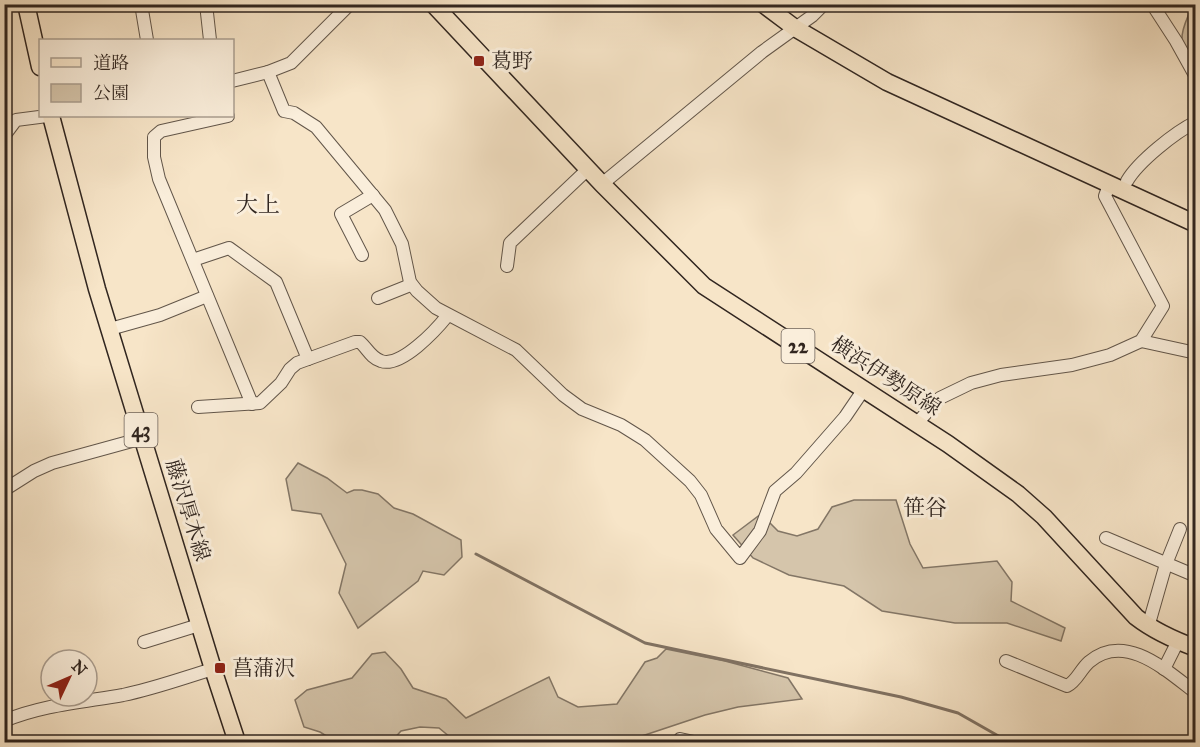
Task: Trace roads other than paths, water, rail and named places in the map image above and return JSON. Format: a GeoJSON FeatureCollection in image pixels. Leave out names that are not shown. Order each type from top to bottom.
{"type":"FeatureCollection","features":[{"type":"Feature","properties":{"kind":"main road"},"geometry":{"type":"LineString","coordinates":[[26,4],[39,62]]}},
{"type":"Feature","properties":{"kind":"main road","name":"横浜伊勢原線"},"geometry":{"type":"LineString","coordinates":[[433,4],[602,184],[705,286],[917,423],[1018,494],[1044,517],[1125,606],[1148,627],[1196,648]]}},
{"type":"Feature","properties":{"kind":"main road"},"geometry":{"type":"LineString","coordinates":[[763,4],[881,68],[1196,213]]}},
{"type":"Feature","properties":{"kind":"main road"},"geometry":{"type":"LineString","coordinates":[[778,4],[799,25],[887,82],[1196,224]]}},
{"type":"Feature","properties":{"kind":"main road","name":"藤沢厚木線"},"geometry":{"type":"LineString","coordinates":[[49,117],[110,329],[237,742]]}},
{"type":"Feature","properties":{"kind":"street"},"geometry":{"type":"LineString","coordinates":[[141,4],[147,39]]}},
{"type":"Feature","properties":{"kind":"street"},"geometry":{"type":"LineString","coordinates":[[206,4],[210,39]]}},
{"type":"Feature","properties":{"kind":"street"},"geometry":{"type":"LineString","coordinates":[[234,80],[268,72],[291,63],[350,4]]}},
{"type":"Feature","properties":{"kind":"street"},"geometry":{"type":"LineString","coordinates":[[602,184],[824,4]]}},
{"type":"Feature","properties":{"kind":"street"},"geometry":{"type":"LineString","coordinates":[[1152,4],[1196,77]]}},
{"type":"Feature","properties":{"kind":"street"},"geometry":{"type":"LineString","coordinates":[[268,72],[284,111],[300,116],[316,127],[385,210],[401,241],[410,282],[436,308],[516,350],[563,395],[582,409],[621,425],[645,440],[690,481],[701,495],[716,529],[740,558],[760,531],[775,491],[796,473],[845,417],[864,389]]}},
{"type":"Feature","properties":{"kind":"street"},"geometry":{"type":"LineString","coordinates":[[4,136],[16,120],[41,117]]}},
{"type":"Feature","properties":{"kind":"street"},"geometry":{"type":"LineString","coordinates":[[223,117],[161,131],[154,137],[156,168],[252,404]]}},
{"type":"Feature","properties":{"kind":"street"},"geometry":{"type":"LineString","coordinates":[[1127,181],[1136,169],[1181,129],[1196,122]]}},
{"type":"Feature","properties":{"kind":"street"},"geometry":{"type":"LineString","coordinates":[[507,266],[510,243],[588,169]]}},
{"type":"Feature","properties":{"kind":"street"},"geometry":{"type":"LineString","coordinates":[[917,423],[940,398],[971,383],[1110,355],[1141,341],[1163,306],[1105,196],[1109,185]]}},
{"type":"Feature","properties":{"kind":"street"},"geometry":{"type":"LineString","coordinates":[[362,255],[341,214],[373,195]]}},
{"type":"Feature","properties":{"kind":"street"},"geometry":{"type":"LineString","coordinates":[[193,260],[229,248],[270,277],[281,290],[308,359]]}},
{"type":"Feature","properties":{"kind":"street"},"geometry":{"type":"LineString","coordinates":[[378,298],[408,286],[410,282]]}},
{"type":"Feature","properties":{"kind":"street"},"geometry":{"type":"LineString","coordinates":[[110,329],[160,315],[207,296]]}},
{"type":"Feature","properties":{"kind":"street"},"geometry":{"type":"LineString","coordinates":[[198,407],[260,403],[281,383],[290,369],[308,359],[355,342],[363,345],[380,361],[390,362],[424,342],[448,315]]}},
{"type":"Feature","properties":{"kind":"street"},"geometry":{"type":"LineString","coordinates":[[1141,341],[1196,353]]}},
{"type":"Feature","properties":{"kind":"street"},"geometry":{"type":"LineString","coordinates":[[4,489],[52,463],[143,438]]}},
{"type":"Feature","properties":{"kind":"street"},"geometry":{"type":"LineString","coordinates":[[1148,627],[1179,528]]}},
{"type":"Feature","properties":{"kind":"street"},"geometry":{"type":"LineString","coordinates":[[1106,538],[1196,576]]}},
{"type":"Feature","properties":{"kind":"street"},"geometry":{"type":"LineString","coordinates":[[144,642],[200,626]]}},
{"type":"Feature","properties":{"kind":"street"},"geometry":{"type":"LineString","coordinates":[[1164,669],[1178,641]]}},
{"type":"Feature","properties":{"kind":"street"},"geometry":{"type":"LineString","coordinates":[[1006,661],[1067,686],[1089,662],[1108,651],[1121,651],[1146,658],[1196,693]]}},
{"type":"Feature","properties":{"kind":"street"},"geometry":{"type":"LineString","coordinates":[[4,722],[17,716],[64,704],[148,689],[213,669]]}},
{"type":"Feature","properties":{"kind":"street"},"geometry":{"type":"LineString","coordinates":[[678,742],[680,739],[694,742]]}},
{"type":"Feature","properties":{"kind":"waterway"},"geometry":{"type":"LineString","coordinates":[[476,554],[645,643],[901,697],[958,713],[1009,742]]}},
{"type":"Feature","properties":{"kind":"place","name":"葛野"},"geometry":{"type":"Point","coordinates":[479,61]}},
{"type":"Feature","properties":{"kind":"place","name":"菖蒲沢"},"geometry":{"type":"Point","coordinates":[220,668]}},
{"type":"Feature","properties":{"kind":"district","name":"大上"},"geometry":{"type":"Point","coordinates":[258,204]}},
{"type":"Feature","properties":{"kind":"district","name":"笹谷"},"geometry":{"type":"Point","coordinates":[925,507]}}]}
